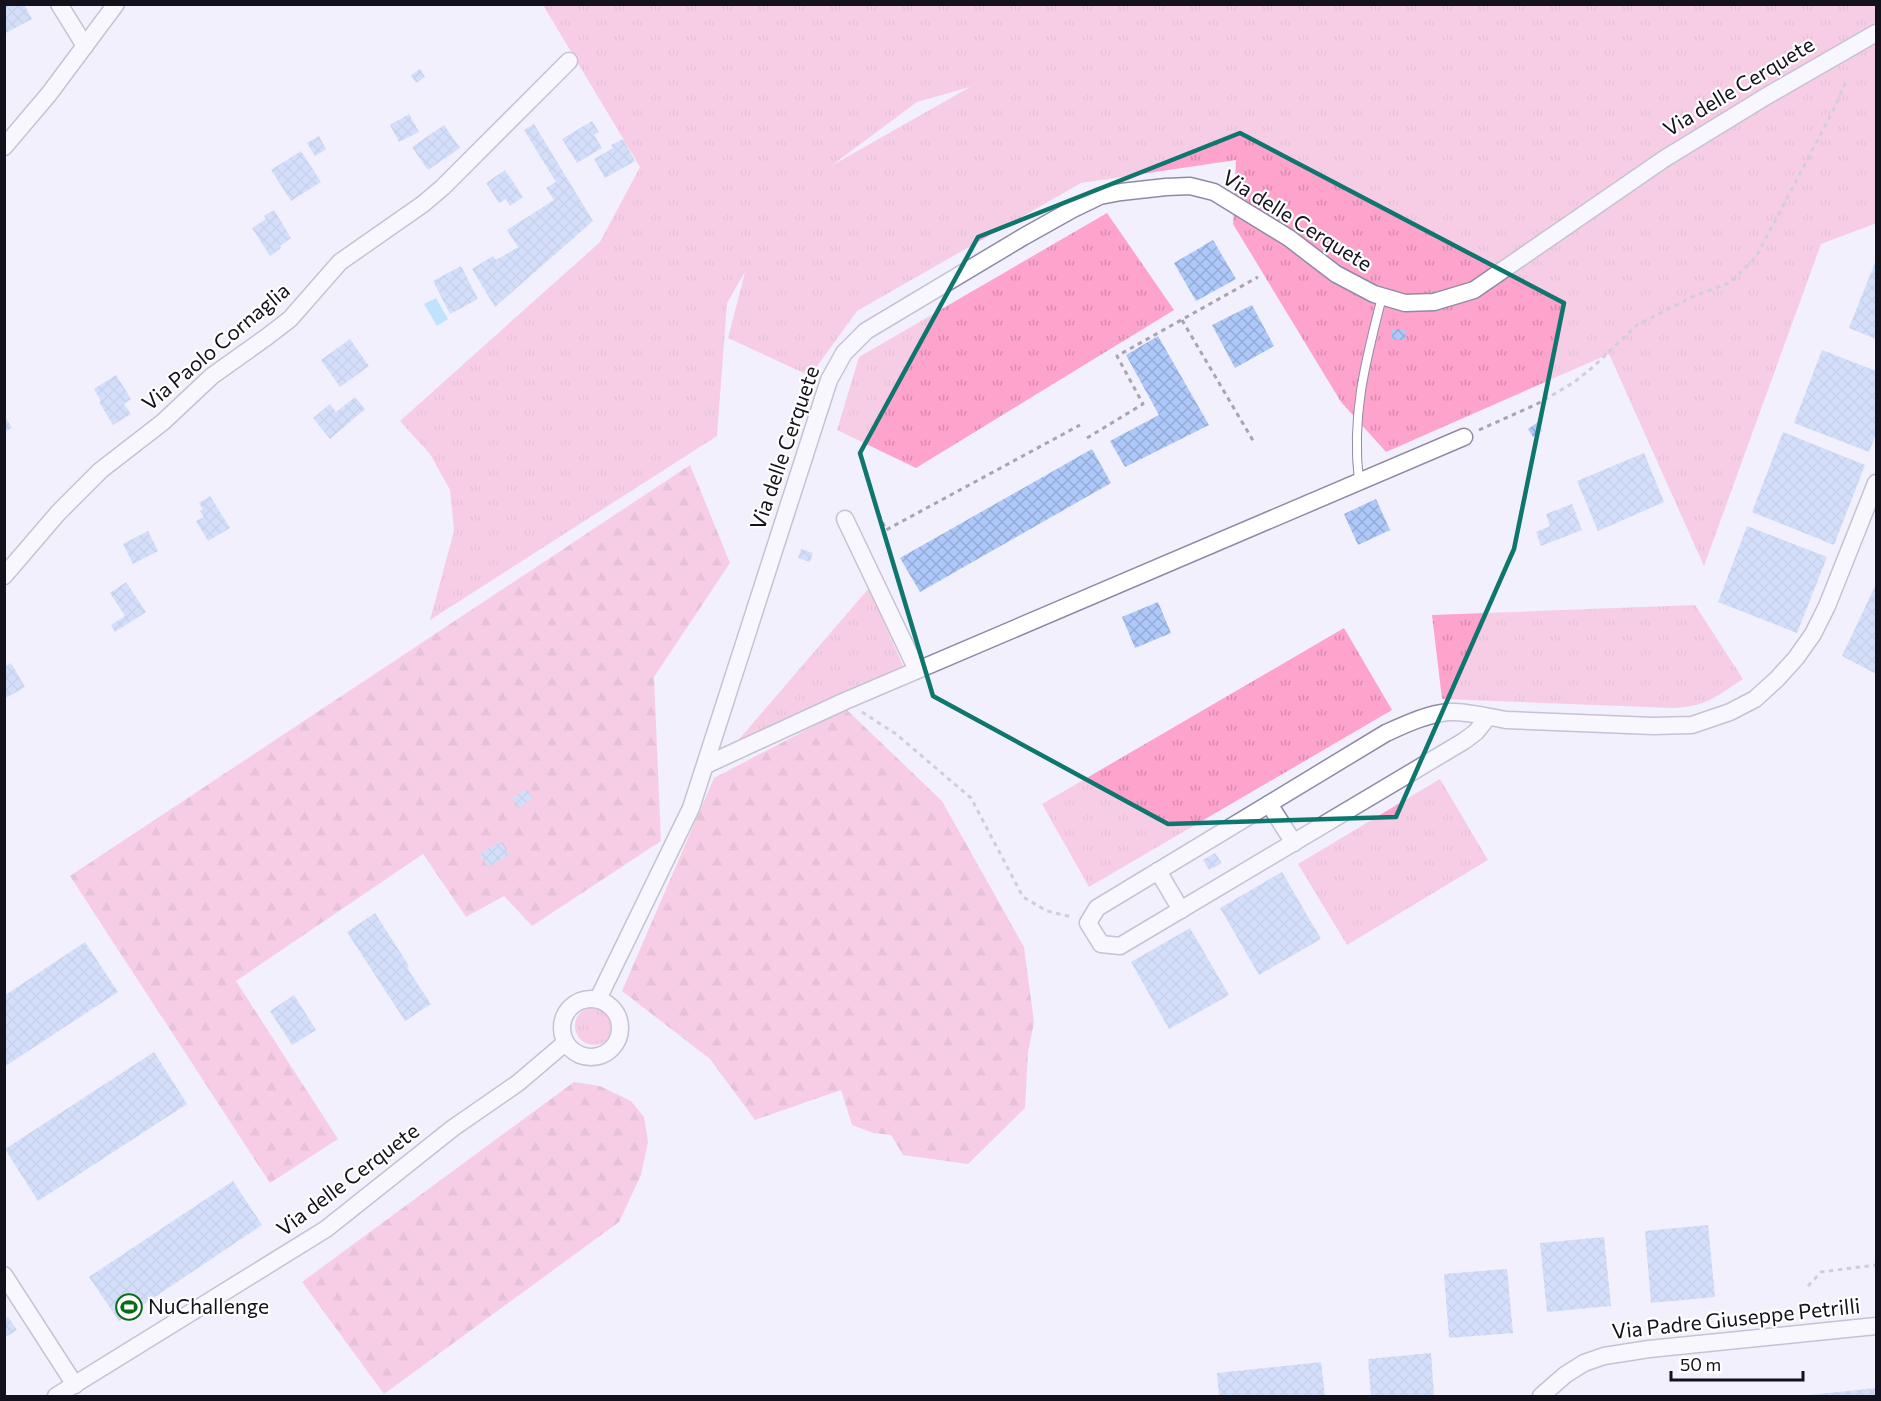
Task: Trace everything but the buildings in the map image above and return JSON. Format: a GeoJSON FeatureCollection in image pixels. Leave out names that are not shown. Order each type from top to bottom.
{"type":"FeatureCollection","features":[{"type":"Feature","properties":{"kind":"street"},"geometry":{"type":"LineString","coordinates":[[59,4],[85,46]]}},
{"type":"Feature","properties":{"kind":"street"},"geometry":{"type":"LineString","coordinates":[[4,147],[116,4]]}},
{"type":"Feature","properties":{"kind":"street","name":"Via delle Cerquete"},"geometry":{"type":"LineString","coordinates":[[598,999],[691,808],[829,380],[844,353],[866,331],[1023,237],[1100,196],[1166,187],[1190,186],[1214,192],[1289,238],[1336,274],[1382,297],[1405,303],[1434,302],[1474,290],[1664,159],[1876,33]]}},
{"type":"Feature","properties":{"kind":"street","name":"Via Paolo Cornaglia"},"geometry":{"type":"LineString","coordinates":[[4,576],[58,513],[101,470],[163,422],[212,376],[290,319],[340,262],[423,204],[443,187],[569,60]]}},
{"type":"Feature","properties":{"kind":"street"},"geometry":{"type":"LineString","coordinates":[[706,765],[845,701],[1464,437]]}},
{"type":"Feature","properties":{"kind":"street"},"geometry":{"type":"LineString","coordinates":[[1488,717],[1476,732],[1464,741],[1120,946],[1101,944],[1088,923],[1097,908],[1386,733],[1416,720],[1450,712],[1488,717],[1506,720],[1653,726],[1692,725],[1730,712],[1755,699],[1796,658],[1813,634],[1827,606],[1876,483]]}},
{"type":"Feature","properties":{"kind":"street"},"geometry":{"type":"LineString","coordinates":[[1856,533],[1876,513]]}},
{"type":"Feature","properties":{"kind":"street"},"geometry":{"type":"LineString","coordinates":[[845,519],[917,670]]}},
{"type":"Feature","properties":{"kind":"street"},"geometry":{"type":"LineString","coordinates":[[1269,804],[1294,843]]}},
{"type":"Feature","properties":{"kind":"street"},"geometry":{"type":"LineString","coordinates":[[1158,871],[1181,910]]}},
{"type":"Feature","properties":{"kind":"street"},"geometry":{"type":"LineString","coordinates":[[598,999],[608,1004],[616,1012],[620,1024],[619,1035],[614,1045],[606,1053],[595,1057],[583,1056],[573,1052],[565,1043],[561,1032],[562,1020],[567,1010],[575,1002],[598,999]]}},
{"type":"Feature","properties":{"kind":"street","name":"Via delle Cerquete"},"geometry":{"type":"LineString","coordinates":[[56,1396],[326,1229],[453,1128],[518,1083],[565,1043]]}},
{"type":"Feature","properties":{"kind":"street"},"geometry":{"type":"LineString","coordinates":[[4,1275],[9,1294],[75,1385]]}},
{"type":"Feature","properties":{"kind":"street","name":"Via Padre Giuseppe Petrilli"},"geometry":{"type":"LineString","coordinates":[[1541,1396],[1565,1375],[1584,1363],[1604,1356],[1649,1348],[1876,1326]]}},
{"type":"Feature","properties":{"kind":"lane"},"geometry":{"type":"LineString","coordinates":[[1359,481],[1356,451],[1362,378],[1382,297]]}},
{"type":"Feature","properties":{"kind":"path"},"geometry":{"type":"LineString","coordinates":[[1464,437],[1537,404],[1573,383],[1637,324],[1692,297],[1731,282],[1756,257],[1834,109],[1846,81]]}},
{"type":"Feature","properties":{"kind":"path"},"geometry":{"type":"LineString","coordinates":[[1087,438],[1143,404],[1117,356],[1258,277]]}},
{"type":"Feature","properties":{"kind":"path"},"geometry":{"type":"LineString","coordinates":[[1182,320],[1255,444]]}},
{"type":"Feature","properties":{"kind":"path"},"geometry":{"type":"LineString","coordinates":[[875,506],[886,530],[1080,425]]}},
{"type":"Feature","properties":{"kind":"path"},"geometry":{"type":"LineString","coordinates":[[845,701],[896,734],[971,798],[1023,897],[1047,911],[1088,923]]}},
{"type":"Feature","properties":{"kind":"path"},"geometry":{"type":"LineString","coordinates":[[1808,1286],[1821,1272],[1876,1265]]}},
{"type":"Feature","properties":{"kind":"highlighted area"},"geometry":{"type":"Polygon","coordinates":[[[1240,133],[1564,303],[1514,549],[1396,817],[1168,824],[933,696],[860,453],[978,237],[1240,133]]]}},
{"type":"Feature","properties":{"kind":"green space"},"geometry":{"type":"Polygon","coordinates":[[[543,5],[1876,5],[1876,225],[1821,244],[1704,566],[1609,354],[1386,452],[1341,402],[1233,224],[1236,160],[1081,183],[857,311],[810,376],[728,338],[745,272],[727,303],[717,436],[430,620],[454,531],[450,490],[430,454],[400,421],[600,242],[640,167],[543,5]],[[970,87],[917,102],[831,166],[970,87]]]}},
{"type":"Feature","properties":{"kind":"green space"},"geometry":{"type":"Polygon","coordinates":[[[1107,213],[1174,310],[916,468],[837,430],[859,357],[1107,213]]]}},
{"type":"Feature","properties":{"kind":"green space"},"geometry":{"type":"Polygon","coordinates":[[[690,465],[730,563],[654,677],[661,841],[532,926],[504,896],[466,917],[423,854],[236,981],[338,1139],[270,1183],[70,876],[690,465]]]}},
{"type":"Feature","properties":{"kind":"green space"},"geometry":{"type":"Polygon","coordinates":[[[869,588],[904,668],[735,744],[869,588]]]}},
{"type":"Feature","properties":{"kind":"green space"},"geometry":{"type":"Polygon","coordinates":[[[1695,605],[1743,679],[1702,703],[1672,708],[1442,699],[1432,615],[1695,605]]]}},
{"type":"Feature","properties":{"kind":"green space"},"geometry":{"type":"Polygon","coordinates":[[[1344,628],[1392,710],[1089,887],[1042,804],[1344,628]]]}},
{"type":"Feature","properties":{"kind":"green space"},"geometry":{"type":"Polygon","coordinates":[[[846,709],[942,801],[1024,947],[1034,1022],[1028,1053],[1025,1108],[968,1164],[903,1155],[891,1135],[873,1133],[852,1125],[841,1090],[755,1120],[710,1059],[622,991],[714,778],[846,709]]]}},
{"type":"Feature","properties":{"kind":"green space"},"geometry":{"type":"Polygon","coordinates":[[[1440,779],[1488,860],[1347,945],[1298,864],[1440,779]]]}},
{"type":"Feature","properties":{"kind":"green space"},"geometry":{"type":"Polygon","coordinates":[[[594,1007],[607,1013],[613,1026],[607,1039],[594,1045],[581,1039],[575,1026],[581,1013],[594,1007]]]}},
{"type":"Feature","properties":{"kind":"green space"},"geometry":{"type":"Polygon","coordinates":[[[574,1082],[600,1086],[631,1101],[644,1117],[648,1142],[641,1175],[619,1222],[384,1394],[302,1282],[574,1082]]]}},
{"type":"Feature","properties":{"kind":"water"},"geometry":{"type":"Polygon","coordinates":[[[436,298],[448,319],[437,326],[424,304],[436,298]]]}},
{"type":"Feature","properties":{"kind":"place","name":"NuChallenge"},"geometry":{"type":"Point","coordinates":[129,1307]}}]}
